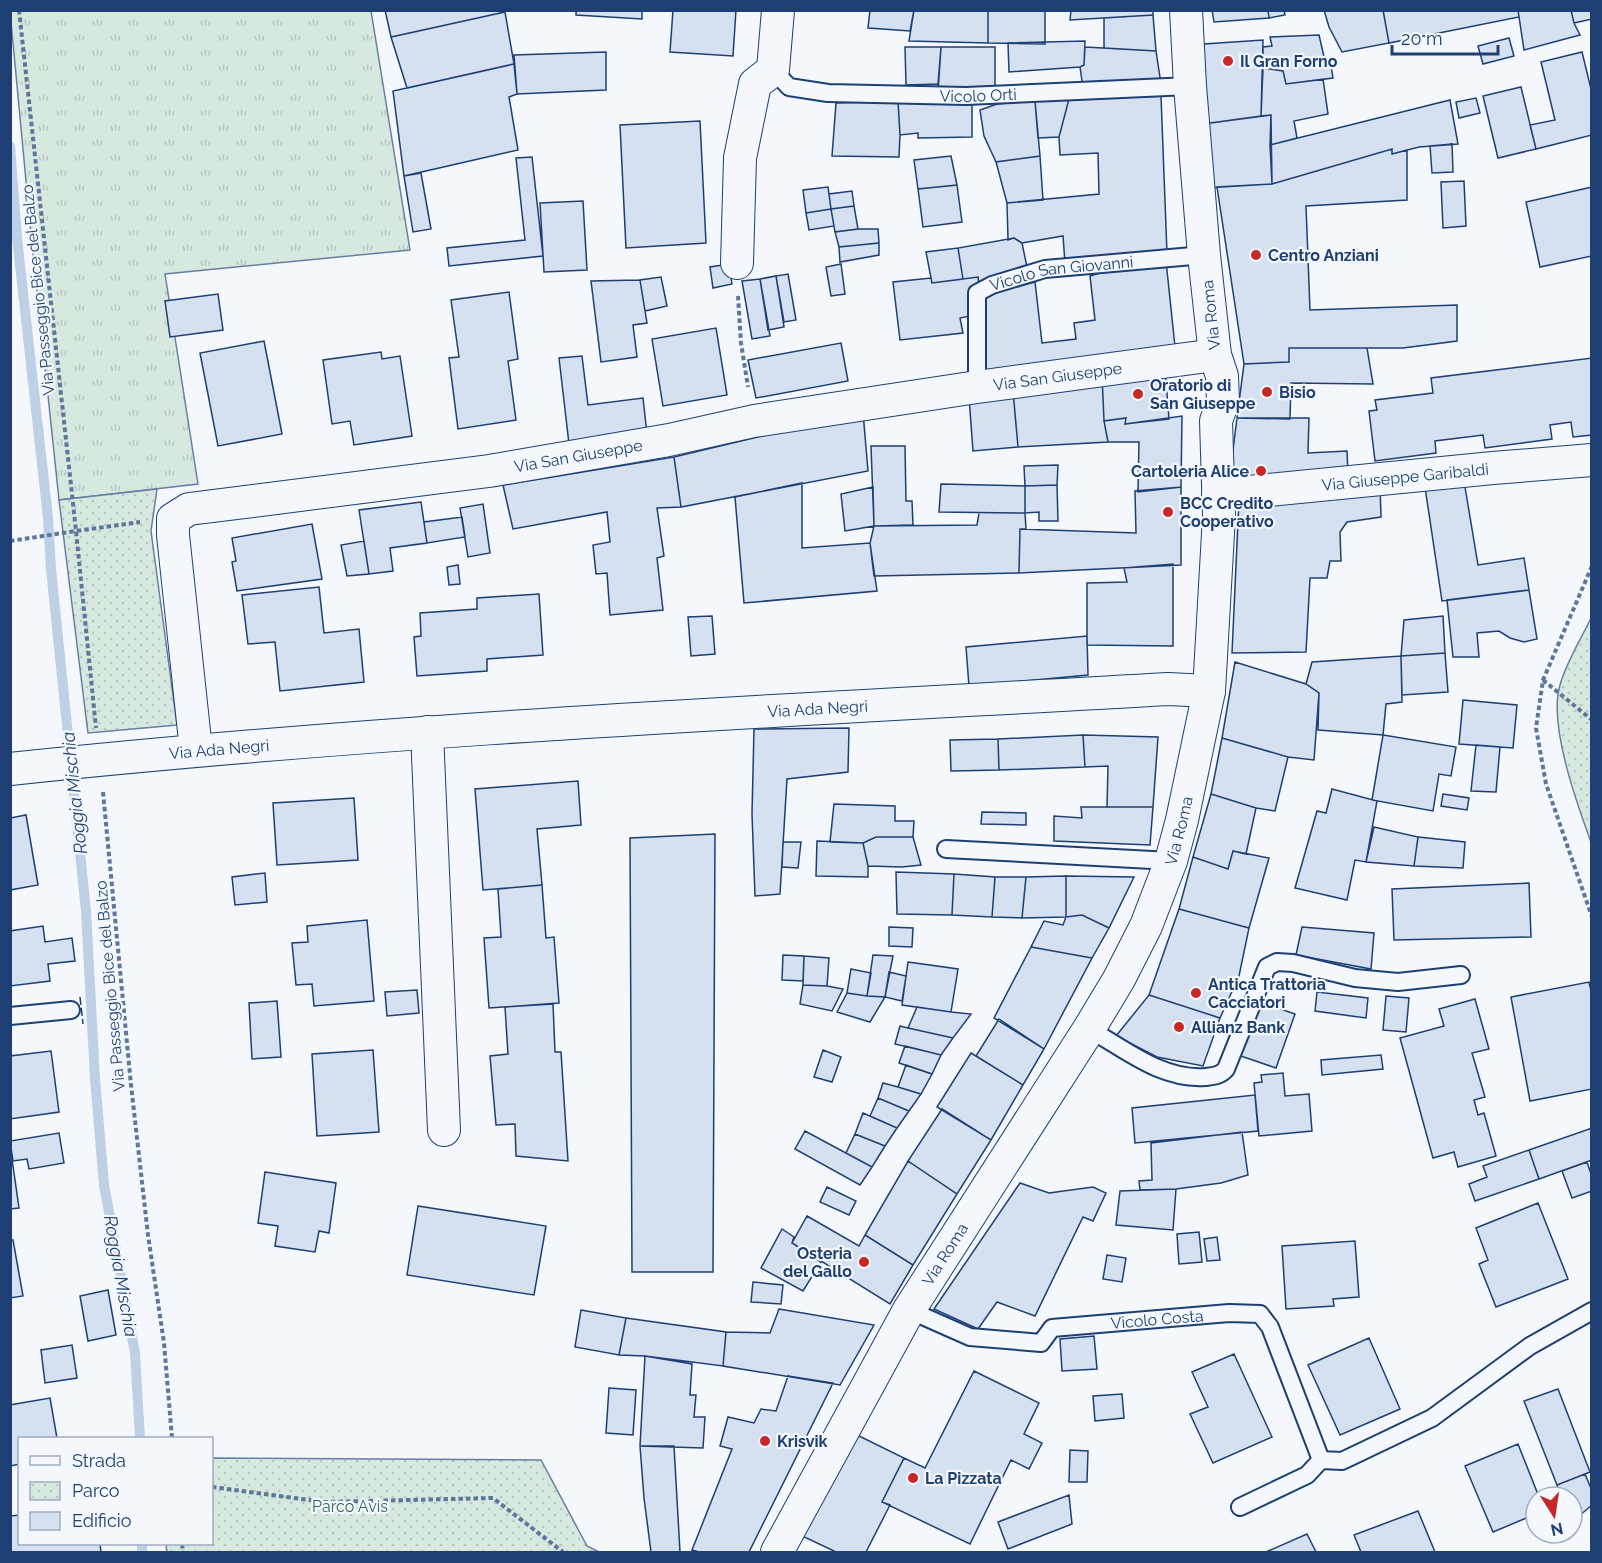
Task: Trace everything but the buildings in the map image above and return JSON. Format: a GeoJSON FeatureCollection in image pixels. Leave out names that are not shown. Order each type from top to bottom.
{"type":"FeatureCollection","features":[{"type":"Feature","properties":{"kind":"street"},"geometry":{"type":"LineString","coordinates":[[737,263],[740,158],[755,84],[773,70],[778,10]]}},
{"type":"Feature","properties":{"kind":"street","name":"Via Roma"},"geometry":{"type":"LineString","coordinates":[[777,1552],[909,1310],[1089,1029],[1146,926],[1170,861],[1182,820],[1209,691],[1219,516],[1216,421],[1223,401],[1222,376],[1215,355],[1204,255],[1186,10]]}},
{"type":"Feature","properties":{"kind":"street","name":"Via San Giuseppe"},"geometry":{"type":"LineString","coordinates":[[173,519],[189,509],[489,471],[669,440],[754,421],[977,387],[1215,355]]}},
{"type":"Feature","properties":{"kind":"street","name":"Via Giuseppe Garibaldi"},"geometry":{"type":"LineString","coordinates":[[1218,495],[1592,460]]}},
{"type":"Feature","properties":{"kind":"street"},"geometry":{"type":"LineString","coordinates":[[173,519],[196,750]]}},
{"type":"Feature","properties":{"kind":"street","name":"Via Ada Negri"},"geometry":{"type":"LineString","coordinates":[[10,769],[196,750],[427,732],[1168,689],[1209,691]]}},
{"type":"Feature","properties":{"kind":"street"},"geometry":{"type":"LineString","coordinates":[[427,732],[444,1130]]}},
{"type":"Feature","properties":{"kind":"lane","name":"Vicolo Orti"},"geometry":{"type":"LineString","coordinates":[[773,70],[789,87],[828,93],[966,96],[1190,86]]}},
{"type":"Feature","properties":{"kind":"lane","name":"Vicolo San Giovanni"},"geometry":{"type":"LineString","coordinates":[[977,387],[977,293],[992,285],[1045,270],[1204,255]]}},
{"type":"Feature","properties":{"kind":"lane"},"geometry":{"type":"LineString","coordinates":[[946,849],[1170,861]]}},
{"type":"Feature","properties":{"kind":"lane"},"geometry":{"type":"LineString","coordinates":[[1089,1029],[1164,1072],[1187,1077],[1212,1076],[1221,1074],[1226,1069],[1267,967],[1277,962],[1293,963],[1354,978],[1398,982],[1461,975]]}},
{"type":"Feature","properties":{"kind":"lane"},"geometry":{"type":"LineString","coordinates":[[10,1016],[71,1010]]}},
{"type":"Feature","properties":{"kind":"lane","name":"Vicolo Costa"},"geometry":{"type":"LineString","coordinates":[[909,1310],[970,1336],[1041,1343],[1052,1328],[1229,1313],[1260,1314],[1270,1327],[1321,1460]]}},
{"type":"Feature","properties":{"kind":"lane"},"geometry":{"type":"LineString","coordinates":[[1240,1508],[1307,1474],[1321,1460],[1342,1461],[1432,1419],[1530,1346],[1592,1311]]}},
{"type":"Feature","properties":{"kind":"path","name":"Via Passeggio Bice del Balzo"},"geometry":{"type":"LineString","coordinates":[[19,10],[76,531],[80,762],[120,949],[131,1085],[148,1235],[164,1343],[172,1437]]}},
{"type":"Feature","properties":{"kind":"path"},"geometry":{"type":"LineString","coordinates":[[737,263],[741,343],[754,421]]}},
{"type":"Feature","properties":{"kind":"path"},"geometry":{"type":"LineString","coordinates":[[10,541],[173,519]]}},
{"type":"Feature","properties":{"kind":"path"},"geometry":{"type":"LineString","coordinates":[[1592,566],[1543,680],[1536,728],[1546,784],[1592,917]]}},
{"type":"Feature","properties":{"kind":"path"},"geometry":{"type":"LineString","coordinates":[[1543,680],[1592,720]]}},
{"type":"Feature","properties":{"kind":"path"},"geometry":{"type":"LineString","coordinates":[[213,1486],[324,1502],[493,1498],[563,1552]]}},
{"type":"Feature","properties":{"kind":"green space"},"geometry":{"type":"Polygon","coordinates":[[[10,11],[371,11],[410,250],[165,274],[198,484],[59,500],[10,11]]]}},
{"type":"Feature","properties":{"kind":"green space"},"geometry":{"type":"Polygon","coordinates":[[[157,489],[151,531],[177,725],[88,733],[59,500],[157,489]]]}},
{"type":"Feature","properties":{"kind":"green space"},"geometry":{"type":"Polygon","coordinates":[[[1591,618],[1591,842],[1566,764],[1558,721],[1557,701],[1566,668],[1591,618]]]}},
{"type":"Feature","properties":{"kind":"green space","name":"Parco Avis"},"geometry":{"type":"Polygon","coordinates":[[[213,1458],[541,1460],[587,1546],[599,1552],[167,1552],[166,1545],[213,1545],[213,1458]]]}},
{"type":"Feature","properties":{"kind":"waterway","name":"Roggia Mischia"},"geometry":{"type":"LineString","coordinates":[[10,146],[17,238],[48,518],[51,569],[86,911],[95,1079],[104,1185],[135,1353],[140,1437]]}},
{"type":"Feature","properties":{"kind":"waterway","name":"Roggia Mischia"},"geometry":{"type":"LineString","coordinates":[[142,1545],[142,1552]]}},
{"type":"Feature","properties":{"kind":"fence"},"geometry":{"type":"LineString","coordinates":[[80,997],[83,1024]]}},
{"type":"Feature","properties":{"kind":"place","name":"Il Gran Forno"},"geometry":{"type":"Point","coordinates":[1228,61]}},
{"type":"Feature","properties":{"kind":"place","name":"Centro Anziani"},"geometry":{"type":"Point","coordinates":[1256,255]}},
{"type":"Feature","properties":{"kind":"place","name":"Bisio"},"geometry":{"type":"Point","coordinates":[1267,392]}},
{"type":"Feature","properties":{"kind":"place","name":"Oratorio di San Giuseppe"},"geometry":{"type":"Point","coordinates":[1138,394]}},
{"type":"Feature","properties":{"kind":"place","name":"Cartoleria Alice"},"geometry":{"type":"Point","coordinates":[1261,471]}},
{"type":"Feature","properties":{"kind":"place","name":"BCC Credito Cooperativo"},"geometry":{"type":"Point","coordinates":[1168,512]}},
{"type":"Feature","properties":{"kind":"place","name":"Antica Trattoria Cacciatori"},"geometry":{"type":"Point","coordinates":[1196,993]}},
{"type":"Feature","properties":{"kind":"place","name":"Allianz Bank"},"geometry":{"type":"Point","coordinates":[1179,1027]}},
{"type":"Feature","properties":{"kind":"place","name":"Osteria del Gallo"},"geometry":{"type":"Point","coordinates":[864,1262]}},
{"type":"Feature","properties":{"kind":"place","name":"Krisvik"},"geometry":{"type":"Point","coordinates":[765,1441]}},
{"type":"Feature","properties":{"kind":"place","name":"La Pizzata"},"geometry":{"type":"Point","coordinates":[913,1478]}}]}
